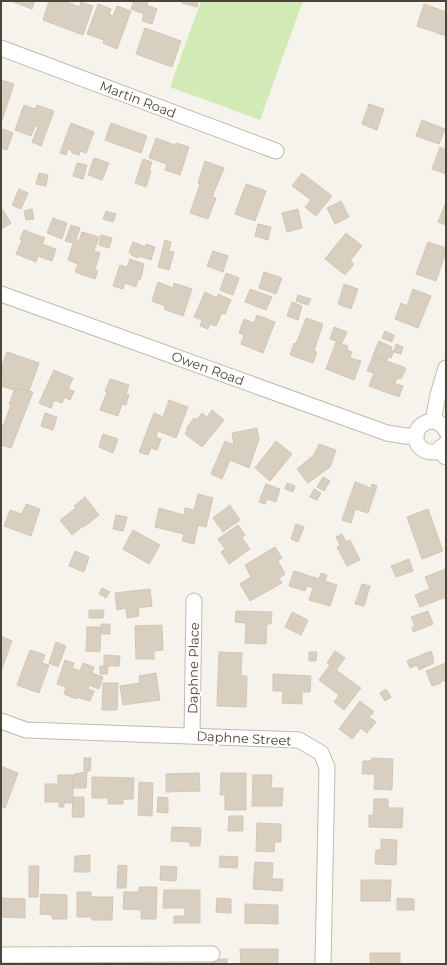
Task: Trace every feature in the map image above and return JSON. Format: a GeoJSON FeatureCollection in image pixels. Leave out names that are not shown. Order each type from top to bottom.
{"type":"FeatureCollection","features":[{"type":"Feature","properties":{"kind":"street","name":"Martin Road"},"geometry":{"type":"LineString","coordinates":[[1,48],[276,151]]}},
{"type":"Feature","properties":{"kind":"street","name":"Owen Road"},"geometry":{"type":"LineString","coordinates":[[1,294],[388,433],[416,436]]}},
{"type":"Feature","properties":{"kind":"street"},"geometry":{"type":"LineString","coordinates":[[433,421],[438,395],[446,368]]}},
{"type":"Feature","properties":{"kind":"street"},"geometry":{"type":"LineString","coordinates":[[433,421],[442,426],[445,444],[432,453],[422,450],[416,441],[416,436],[420,427],[433,421]]}},
{"type":"Feature","properties":{"kind":"street","name":"Daphne Place"},"geometry":{"type":"LineString","coordinates":[[192,736],[194,601]]}},
{"type":"Feature","properties":{"kind":"street","name":"Daphne Street"},"geometry":{"type":"LineString","coordinates":[[1,721],[26,730],[299,740],[321,753],[327,767],[323,964]]}},
{"type":"Feature","properties":{"kind":"street"},"geometry":{"type":"LineString","coordinates":[[1,955],[212,954]]}},
{"type":"Feature","properties":{"kind":"green space"},"geometry":{"type":"Polygon","coordinates":[[[201,1],[303,1],[260,120],[170,87],[201,1]]]}},
{"type":"Feature","properties":{"kind":"building"},"geometry":{"type":"Polygon","coordinates":[[[11,1],[35,1],[32,9],[11,1]]]}},
{"type":"Feature","properties":{"kind":"building"},"geometry":{"type":"Polygon","coordinates":[[[49,1],[65,1],[79,7],[81,2],[93,6],[83,35],[43,20],[49,1]]]}},
{"type":"Feature","properties":{"kind":"building"},"geometry":{"type":"Polygon","coordinates":[[[134,1],[148,1],[147,5],[157,9],[152,24],[142,21],[144,14],[131,9],[134,1]]]}},
{"type":"Feature","properties":{"kind":"building"},"geometry":{"type":"Polygon","coordinates":[[[183,1],[198,1],[197,7],[182,3],[183,1]]]}},
{"type":"Feature","properties":{"kind":"building"},"geometry":{"type":"Polygon","coordinates":[[[98,4],[111,9],[109,14],[113,16],[117,6],[131,11],[117,49],[103,43],[104,40],[87,34],[98,4]]]}},
{"type":"Feature","properties":{"kind":"building"},"geometry":{"type":"Polygon","coordinates":[[[424,4],[446,12],[446,36],[417,26],[424,4]]]}},
{"type":"Feature","properties":{"kind":"building"},"geometry":{"type":"Polygon","coordinates":[[[145,28],[181,41],[172,67],[136,54],[145,28]]]}},
{"type":"Feature","properties":{"kind":"building"},"geometry":{"type":"Polygon","coordinates":[[[1,80],[14,84],[1,123],[1,80]]]}},
{"type":"Feature","properties":{"kind":"building"},"geometry":{"type":"Polygon","coordinates":[[[369,104],[384,109],[377,130],[362,124],[369,104]]]}},
{"type":"Feature","properties":{"kind":"building"},"geometry":{"type":"Polygon","coordinates":[[[24,105],[35,109],[37,105],[54,111],[41,146],[32,142],[38,127],[35,126],[31,136],[15,130],[24,105]]]}},
{"type":"Feature","properties":{"kind":"building"},"geometry":{"type":"Polygon","coordinates":[[[422,120],[445,129],[439,144],[416,136],[422,120]]]}},
{"type":"Feature","properties":{"kind":"building"},"geometry":{"type":"Polygon","coordinates":[[[71,123],[94,132],[86,153],[80,151],[79,155],[72,153],[72,151],[68,149],[66,155],[60,153],[71,123]]]}},
{"type":"Feature","properties":{"kind":"building"},"geometry":{"type":"Polygon","coordinates":[[[111,123],[147,136],[141,153],[105,140],[111,123]]]}},
{"type":"Feature","properties":{"kind":"building"},"geometry":{"type":"Polygon","coordinates":[[[3,129],[13,133],[7,150],[1,148],[1,136],[3,129]]]}},
{"type":"Feature","properties":{"kind":"building"},"geometry":{"type":"Polygon","coordinates":[[[156,138],[175,145],[176,143],[189,147],[180,175],[165,170],[167,164],[149,158],[156,138]]]}},
{"type":"Feature","properties":{"kind":"building"},"geometry":{"type":"Polygon","coordinates":[[[440,147],[446,150],[446,174],[432,169],[440,147]]]}},
{"type":"Feature","properties":{"kind":"building"},"geometry":{"type":"Polygon","coordinates":[[[94,158],[109,163],[102,180],[88,175],[94,158]]]}},
{"type":"Feature","properties":{"kind":"building"},"geometry":{"type":"Polygon","coordinates":[[[143,159],[152,162],[146,187],[135,183],[143,159]]]}},
{"type":"Feature","properties":{"kind":"building"},"geometry":{"type":"Polygon","coordinates":[[[205,161],[224,168],[212,197],[216,198],[208,219],[190,213],[200,184],[198,183],[205,161]]]}},
{"type":"Feature","properties":{"kind":"building"},"geometry":{"type":"Polygon","coordinates":[[[77,163],[87,165],[83,179],[73,176],[77,163]]]}},
{"type":"Feature","properties":{"kind":"building"},"geometry":{"type":"Polygon","coordinates":[[[39,173],[48,175],[46,186],[36,184],[39,173]]]}},
{"type":"Feature","properties":{"kind":"building"},"geometry":{"type":"Polygon","coordinates":[[[302,173],[332,196],[316,216],[305,207],[311,200],[292,186],[302,173]]]}},
{"type":"Feature","properties":{"kind":"building"},"geometry":{"type":"Polygon","coordinates":[[[246,184],[266,191],[255,221],[235,214],[246,184]]]}},
{"type":"Feature","properties":{"kind":"building"},"geometry":{"type":"Polygon","coordinates":[[[19,189],[28,193],[21,209],[12,205],[19,189]]]}},
{"type":"Feature","properties":{"kind":"building"},"geometry":{"type":"Polygon","coordinates":[[[341,201],[349,217],[335,224],[327,208],[341,201]]]}},
{"type":"Feature","properties":{"kind":"building"},"geometry":{"type":"Polygon","coordinates":[[[446,202],[446,225],[438,222],[446,202]]]}},
{"type":"Feature","properties":{"kind":"building"},"geometry":{"type":"Polygon","coordinates":[[[1,207],[11,223],[1,229],[1,207]]]}},
{"type":"Feature","properties":{"kind":"building"},"geometry":{"type":"Polygon","coordinates":[[[32,209],[34,219],[26,220],[24,211],[32,209]]]}},
{"type":"Feature","properties":{"kind":"building"},"geometry":{"type":"Polygon","coordinates":[[[298,209],[302,228],[287,232],[282,213],[298,209]]]}},
{"type":"Feature","properties":{"kind":"building"},"geometry":{"type":"Polygon","coordinates":[[[106,211],[116,214],[113,222],[103,219],[106,211]]]}},
{"type":"Feature","properties":{"kind":"building"},"geometry":{"type":"Polygon","coordinates":[[[53,218],[67,223],[62,239],[47,233],[53,218]]]}},
{"type":"Feature","properties":{"kind":"building"},"geometry":{"type":"Polygon","coordinates":[[[258,224],[271,227],[268,240],[255,236],[258,224]]]}},
{"type":"Feature","properties":{"kind":"building"},"geometry":{"type":"Polygon","coordinates":[[[71,225],[80,228],[76,239],[79,241],[82,232],[99,237],[94,251],[100,253],[95,269],[98,271],[95,279],[75,272],[78,264],[68,260],[73,243],[65,241],[71,225]]]}},
{"type":"Feature","properties":{"kind":"building"},"geometry":{"type":"Polygon","coordinates":[[[24,230],[45,238],[42,244],[56,249],[52,261],[38,256],[36,262],[16,254],[22,240],[20,239],[24,230]]]}},
{"type":"Feature","properties":{"kind":"building"},"geometry":{"type":"Polygon","coordinates":[[[346,233],[362,246],[350,261],[354,264],[345,275],[325,259],[346,233]]]}},
{"type":"Feature","properties":{"kind":"building"},"geometry":{"type":"Polygon","coordinates":[[[101,235],[112,238],[109,248],[99,245],[101,235]]]}},
{"type":"Feature","properties":{"kind":"building"},"geometry":{"type":"Polygon","coordinates":[[[165,240],[171,242],[169,251],[174,252],[169,270],[158,267],[165,240]]]}},
{"type":"Feature","properties":{"kind":"building"},"geometry":{"type":"Polygon","coordinates":[[[133,242],[145,247],[146,244],[155,247],[151,260],[139,256],[138,258],[131,255],[129,252],[133,242]]]}},
{"type":"Feature","properties":{"kind":"building"},"geometry":{"type":"Polygon","coordinates":[[[428,242],[446,248],[436,281],[416,274],[428,242]]]}},
{"type":"Feature","properties":{"kind":"building"},"geometry":{"type":"Polygon","coordinates":[[[213,251],[228,256],[223,272],[207,266],[213,251]]]}},
{"type":"Feature","properties":{"kind":"building"},"geometry":{"type":"Polygon","coordinates":[[[130,259],[144,264],[140,280],[138,279],[136,287],[125,283],[123,289],[113,286],[120,265],[127,267],[130,259]]]}},
{"type":"Feature","properties":{"kind":"building"},"geometry":{"type":"Polygon","coordinates":[[[264,272],[282,278],[276,294],[259,288],[264,272]]]}},
{"type":"Feature","properties":{"kind":"building"},"geometry":{"type":"Polygon","coordinates":[[[226,273],[239,278],[233,295],[220,290],[226,273]]]}},
{"type":"Feature","properties":{"kind":"building"},"geometry":{"type":"Polygon","coordinates":[[[158,282],[173,288],[174,283],[192,289],[183,316],[164,309],[165,306],[152,301],[158,282]]]}},
{"type":"Feature","properties":{"kind":"building"},"geometry":{"type":"Polygon","coordinates":[[[344,284],[358,289],[351,309],[338,304],[344,284]]]}},
{"type":"Feature","properties":{"kind":"building"},"geometry":{"type":"Polygon","coordinates":[[[250,289],[272,297],[266,310],[245,302],[250,289]]]}},
{"type":"Feature","properties":{"kind":"building"},"geometry":{"type":"Polygon","coordinates":[[[413,289],[431,296],[418,328],[395,319],[401,303],[407,306],[413,289]]]}},
{"type":"Feature","properties":{"kind":"building"},"geometry":{"type":"Polygon","coordinates":[[[205,292],[217,298],[218,294],[231,300],[225,314],[222,313],[216,326],[210,324],[208,329],[200,326],[202,320],[194,317],[205,292]]]}},
{"type":"Feature","properties":{"kind":"building"},"geometry":{"type":"Polygon","coordinates":[[[298,295],[311,299],[308,305],[296,301],[298,295]]]}},
{"type":"Feature","properties":{"kind":"building"},"geometry":{"type":"Polygon","coordinates":[[[292,302],[302,306],[298,320],[287,316],[292,302]]]}},
{"type":"Feature","properties":{"kind":"building"},"geometry":{"type":"Polygon","coordinates":[[[257,315],[275,322],[263,353],[241,344],[244,335],[239,333],[244,319],[254,323],[257,315]]]}},
{"type":"Feature","properties":{"kind":"building"},"geometry":{"type":"Polygon","coordinates":[[[306,318],[323,324],[314,351],[317,352],[313,363],[290,355],[306,318]]]}},
{"type":"Feature","properties":{"kind":"building"},"geometry":{"type":"Polygon","coordinates":[[[334,327],[347,332],[342,343],[330,339],[334,327]]]}},
{"type":"Feature","properties":{"kind":"building"},"geometry":{"type":"Polygon","coordinates":[[[385,331],[394,335],[392,342],[382,338],[385,331]]]}},
{"type":"Feature","properties":{"kind":"building"},"geometry":{"type":"Polygon","coordinates":[[[379,341],[392,347],[391,350],[394,351],[391,358],[388,357],[387,360],[373,355],[379,341]]]}},
{"type":"Feature","properties":{"kind":"building"},"geometry":{"type":"Polygon","coordinates":[[[336,342],[348,346],[347,350],[352,352],[350,358],[361,361],[354,380],[326,369],[336,342]]]}},
{"type":"Feature","properties":{"kind":"building"},"geometry":{"type":"Polygon","coordinates":[[[396,344],[403,347],[401,354],[394,352],[396,344]]]}},
{"type":"Feature","properties":{"kind":"building"},"geometry":{"type":"Polygon","coordinates":[[[7,352],[39,363],[29,391],[15,388],[14,390],[1,386],[3,372],[1,371],[1,368],[7,352]]]}},
{"type":"Feature","properties":{"kind":"building"},"geometry":{"type":"Polygon","coordinates":[[[373,356],[406,368],[401,379],[397,378],[395,384],[403,386],[399,397],[369,386],[374,373],[367,371],[373,356]]]}},
{"type":"Feature","properties":{"kind":"building"},"geometry":{"type":"Polygon","coordinates":[[[54,370],[73,378],[68,389],[74,391],[70,400],[65,397],[62,403],[54,400],[51,408],[39,403],[54,370]]]}},
{"type":"Feature","properties":{"kind":"building"},"geometry":{"type":"Polygon","coordinates":[[[110,379],[129,385],[126,394],[129,395],[126,405],[122,404],[118,416],[100,410],[110,379]]]}},
{"type":"Feature","properties":{"kind":"building"},"geometry":{"type":"Polygon","coordinates":[[[15,388],[33,392],[11,448],[1,445],[1,431],[11,405],[9,404],[15,388]]]}},
{"type":"Feature","properties":{"kind":"building"},"geometry":{"type":"Polygon","coordinates":[[[169,400],[188,407],[176,438],[158,431],[156,437],[161,439],[157,450],[151,448],[148,455],[139,452],[154,413],[163,417],[169,400]]]}},
{"type":"Feature","properties":{"kind":"building"},"geometry":{"type":"Polygon","coordinates":[[[212,410],[224,420],[202,447],[185,434],[188,430],[186,429],[194,418],[196,420],[202,413],[207,417],[212,410]]]}},
{"type":"Feature","properties":{"kind":"building"},"geometry":{"type":"Polygon","coordinates":[[[45,413],[57,417],[53,430],[41,426],[45,413]]]}},
{"type":"Feature","properties":{"kind":"building"},"geometry":{"type":"Polygon","coordinates":[[[257,428],[259,439],[249,468],[230,460],[222,479],[211,474],[225,441],[234,445],[232,433],[257,428]]]}},
{"type":"Feature","properties":{"kind":"building"},"geometry":{"type":"Polygon","coordinates":[[[103,434],[118,439],[113,453],[99,447],[103,434]]]}},
{"type":"Feature","properties":{"kind":"building"},"geometry":{"type":"Polygon","coordinates":[[[276,441],[292,454],[270,481],[255,468],[276,441]]]}},
{"type":"Feature","properties":{"kind":"building"},"geometry":{"type":"Polygon","coordinates":[[[319,444],[336,450],[330,467],[308,483],[297,469],[314,455],[319,444]]]}},
{"type":"Feature","properties":{"kind":"building"},"geometry":{"type":"Polygon","coordinates":[[[323,477],[330,481],[324,491],[317,487],[323,477]]]}},
{"type":"Feature","properties":{"kind":"building"},"geometry":{"type":"Polygon","coordinates":[[[355,482],[371,488],[372,484],[377,486],[368,513],[355,509],[351,523],[342,520],[355,482]]]}},
{"type":"Feature","properties":{"kind":"building"},"geometry":{"type":"Polygon","coordinates":[[[287,483],[295,486],[293,492],[285,489],[287,483]]]}},
{"type":"Feature","properties":{"kind":"building"},"geometry":{"type":"Polygon","coordinates":[[[266,484],[280,489],[276,502],[267,499],[265,504],[259,502],[266,484]]]}},
{"type":"Feature","properties":{"kind":"building"},"geometry":{"type":"Polygon","coordinates":[[[314,489],[321,493],[317,500],[310,497],[314,489]]]}},
{"type":"Feature","properties":{"kind":"building"},"geometry":{"type":"Polygon","coordinates":[[[198,494],[213,498],[206,527],[198,525],[194,544],[182,541],[184,534],[155,527],[159,508],[184,515],[185,508],[194,510],[198,494]]]}},
{"type":"Feature","properties":{"kind":"building"},"geometry":{"type":"Polygon","coordinates":[[[85,497],[99,515],[72,535],[60,520],[76,508],[74,506],[85,497]]]}},
{"type":"Feature","properties":{"kind":"building"},"geometry":{"type":"Polygon","coordinates":[[[26,504],[40,509],[31,536],[4,526],[10,510],[22,514],[26,504]]]}},
{"type":"Feature","properties":{"kind":"building"},"geometry":{"type":"Polygon","coordinates":[[[230,505],[240,520],[223,532],[213,518],[230,505]]]}},
{"type":"Feature","properties":{"kind":"building"},"geometry":{"type":"Polygon","coordinates":[[[428,509],[443,551],[422,559],[407,517],[428,509]]]}},
{"type":"Feature","properties":{"kind":"building"},"geometry":{"type":"Polygon","coordinates":[[[116,515],[127,517],[123,531],[113,529],[116,515]]]}},
{"type":"Feature","properties":{"kind":"building"},"geometry":{"type":"Polygon","coordinates":[[[296,524],[304,527],[298,542],[291,539],[296,524]]]}},
{"type":"Feature","properties":{"kind":"building"},"geometry":{"type":"Polygon","coordinates":[[[238,525],[245,535],[242,538],[250,549],[229,564],[221,552],[225,549],[218,539],[238,525]]]}},
{"type":"Feature","properties":{"kind":"building"},"geometry":{"type":"Polygon","coordinates":[[[133,530],[160,545],[149,564],[123,549],[133,530]]]}},
{"type":"Feature","properties":{"kind":"building"},"geometry":{"type":"Polygon","coordinates":[[[342,534],[346,542],[350,540],[360,560],[347,566],[337,547],[340,545],[336,537],[342,534]]]}},
{"type":"Feature","properties":{"kind":"building"},"geometry":{"type":"Polygon","coordinates":[[[275,547],[282,558],[278,561],[285,574],[279,578],[282,583],[250,601],[240,584],[251,577],[245,565],[275,547]]]}},
{"type":"Feature","properties":{"kind":"building"},"geometry":{"type":"Polygon","coordinates":[[[75,551],[89,557],[84,572],[69,566],[75,551]]]}},
{"type":"Feature","properties":{"kind":"building"},"geometry":{"type":"Polygon","coordinates":[[[409,559],[413,571],[396,577],[391,566],[409,559]]]}},
{"type":"Feature","properties":{"kind":"building"},"geometry":{"type":"Polygon","coordinates":[[[446,569],[446,597],[420,607],[415,595],[430,589],[425,577],[446,569]]]}},
{"type":"Feature","properties":{"kind":"building"},"geometry":{"type":"Polygon","coordinates":[[[294,571],[319,579],[321,573],[327,575],[325,581],[337,585],[330,606],[309,600],[313,588],[307,586],[305,591],[289,586],[294,571]]]}},
{"type":"Feature","properties":{"kind":"building"},"geometry":{"type":"Polygon","coordinates":[[[362,584],[370,586],[364,606],[355,604],[362,584]]]}},
{"type":"Feature","properties":{"kind":"building"},"geometry":{"type":"Polygon","coordinates":[[[102,588],[110,592],[106,598],[99,594],[102,588]]]}},
{"type":"Feature","properties":{"kind":"building"},"geometry":{"type":"Polygon","coordinates":[[[150,589],[152,606],[138,608],[139,616],[127,618],[126,608],[117,610],[115,593],[150,589]]]}},
{"type":"Feature","properties":{"kind":"building"},"geometry":{"type":"Polygon","coordinates":[[[89,610],[104,610],[103,618],[89,618],[89,610]]]}},
{"type":"Feature","properties":{"kind":"building"},"geometry":{"type":"Polygon","coordinates":[[[236,611],[272,612],[271,624],[267,624],[266,644],[245,643],[246,623],[235,622],[236,611]]]}},
{"type":"Feature","properties":{"kind":"building"},"geometry":{"type":"Polygon","coordinates":[[[428,611],[433,624],[413,632],[412,627],[415,626],[411,617],[428,611]]]}},
{"type":"Feature","properties":{"kind":"building"},"geometry":{"type":"Polygon","coordinates":[[[292,612],[308,620],[301,635],[285,627],[292,612]]]}},
{"type":"Feature","properties":{"kind":"building"},"geometry":{"type":"Polygon","coordinates":[[[101,624],[110,624],[110,634],[102,634],[101,624]]]}},
{"type":"Feature","properties":{"kind":"building"},"geometry":{"type":"Polygon","coordinates":[[[162,625],[163,650],[154,651],[154,659],[136,659],[135,626],[162,625]]]}},
{"type":"Feature","properties":{"kind":"building"},"geometry":{"type":"Polygon","coordinates":[[[87,627],[101,627],[100,652],[86,651],[87,627]]]}},
{"type":"Feature","properties":{"kind":"building"},"geometry":{"type":"Polygon","coordinates":[[[1,636],[12,641],[1,671],[1,636]]]}},
{"type":"Feature","properties":{"kind":"building"},"geometry":{"type":"Polygon","coordinates":[[[56,642],[66,646],[58,667],[49,663],[56,642]]]}},
{"type":"Feature","properties":{"kind":"building"},"geometry":{"type":"Polygon","coordinates":[[[30,650],[45,655],[42,663],[49,665],[39,693],[17,685],[30,650]]]}},
{"type":"Feature","properties":{"kind":"building"},"geometry":{"type":"Polygon","coordinates":[[[335,651],[345,658],[336,670],[361,688],[344,710],[334,702],[339,695],[319,680],[330,665],[327,663],[335,651]]]}},
{"type":"Feature","properties":{"kind":"building"},"geometry":{"type":"Polygon","coordinates":[[[431,651],[434,663],[419,670],[417,665],[410,668],[407,661],[431,651]]]}},
{"type":"Feature","properties":{"kind":"building"},"geometry":{"type":"Polygon","coordinates":[[[219,652],[242,653],[241,676],[247,676],[246,707],[217,706],[219,652]]]}},
{"type":"Feature","properties":{"kind":"building"},"geometry":{"type":"Polygon","coordinates":[[[309,652],[317,652],[316,661],[309,661],[309,652]]]}},
{"type":"Feature","properties":{"kind":"building"},"geometry":{"type":"Polygon","coordinates":[[[104,655],[120,656],[119,666],[104,666],[104,655]]]}},
{"type":"Feature","properties":{"kind":"building"},"geometry":{"type":"Polygon","coordinates":[[[65,660],[74,663],[72,668],[80,671],[83,663],[94,667],[92,673],[103,677],[99,689],[89,685],[88,689],[94,691],[90,701],[77,697],[76,699],[64,694],[66,687],[57,684],[65,660]]]}},
{"type":"Feature","properties":{"kind":"building"},"geometry":{"type":"Polygon","coordinates":[[[446,663],[446,681],[441,681],[441,683],[432,686],[426,671],[446,663]]]}},
{"type":"Feature","properties":{"kind":"building"},"geometry":{"type":"Polygon","coordinates":[[[100,666],[108,666],[107,674],[100,674],[100,666]]]}},
{"type":"Feature","properties":{"kind":"building"},"geometry":{"type":"Polygon","coordinates":[[[156,673],[160,700],[123,705],[120,686],[140,683],[139,676],[156,673]]]}},
{"type":"Feature","properties":{"kind":"building"},"geometry":{"type":"Polygon","coordinates":[[[273,674],[311,676],[310,692],[302,692],[302,704],[282,703],[283,691],[273,691],[273,674]]]}},
{"type":"Feature","properties":{"kind":"building"},"geometry":{"type":"Polygon","coordinates":[[[103,683],[118,683],[117,710],[102,710],[103,683]]]}},
{"type":"Feature","properties":{"kind":"building"},"geometry":{"type":"Polygon","coordinates":[[[386,689],[391,697],[385,701],[380,693],[386,689]]]}},
{"type":"Feature","properties":{"kind":"building"},"geometry":{"type":"Polygon","coordinates":[[[360,701],[374,712],[369,717],[376,722],[367,733],[361,728],[352,739],[339,729],[360,701]]]}},
{"type":"Feature","properties":{"kind":"building"},"geometry":{"type":"Polygon","coordinates":[[[84,758],[91,758],[90,771],[84,771],[84,758]]]}},
{"type":"Feature","properties":{"kind":"building"},"geometry":{"type":"Polygon","coordinates":[[[372,758],[393,759],[392,790],[374,789],[375,774],[362,774],[363,761],[371,761],[372,758]]]}},
{"type":"Feature","properties":{"kind":"building"},"geometry":{"type":"Polygon","coordinates":[[[1,766],[18,773],[5,808],[1,807],[1,766]]]}},
{"type":"Feature","properties":{"kind":"building"},"geometry":{"type":"Polygon","coordinates":[[[87,772],[86,788],[73,788],[74,774],[87,772]]]}},
{"type":"Feature","properties":{"kind":"building"},"geometry":{"type":"Polygon","coordinates":[[[199,773],[200,791],[166,792],[166,774],[199,773]]]}},
{"type":"Feature","properties":{"kind":"building"},"geometry":{"type":"Polygon","coordinates":[[[221,773],[246,773],[246,810],[225,810],[225,795],[220,795],[221,773]]]}},
{"type":"Feature","properties":{"kind":"building"},"geometry":{"type":"Polygon","coordinates":[[[58,775],[73,775],[73,803],[64,803],[64,807],[59,807],[59,802],[45,802],[45,784],[58,784],[58,775]]]}},
{"type":"Feature","properties":{"kind":"building"},"geometry":{"type":"Polygon","coordinates":[[[253,775],[272,775],[271,788],[283,788],[282,806],[252,806],[253,775]]]}},
{"type":"Feature","properties":{"kind":"building"},"geometry":{"type":"Polygon","coordinates":[[[92,777],[134,778],[133,799],[123,799],[123,804],[108,804],[108,798],[92,798],[92,777]]]}},
{"type":"Feature","properties":{"kind":"building"},"geometry":{"type":"Polygon","coordinates":[[[139,782],[153,783],[152,816],[138,815],[139,782]]]}},
{"type":"Feature","properties":{"kind":"building"},"geometry":{"type":"Polygon","coordinates":[[[73,797],[84,797],[84,817],[72,817],[73,797]]]}},
{"type":"Feature","properties":{"kind":"building"},"geometry":{"type":"Polygon","coordinates":[[[158,797],[168,798],[168,813],[157,812],[158,797]]]}},
{"type":"Feature","properties":{"kind":"building"},"geometry":{"type":"Polygon","coordinates":[[[374,799],[388,799],[388,808],[403,808],[402,828],[369,827],[369,815],[373,816],[374,799]]]}},
{"type":"Feature","properties":{"kind":"building"},"geometry":{"type":"Polygon","coordinates":[[[229,816],[243,816],[243,831],[228,831],[229,816]]]}},
{"type":"Feature","properties":{"kind":"building"},"geometry":{"type":"Polygon","coordinates":[[[257,823],[281,824],[281,842],[275,842],[274,852],[256,851],[257,823]]]}},
{"type":"Feature","properties":{"kind":"building"},"geometry":{"type":"Polygon","coordinates":[[[172,827],[201,828],[200,846],[190,846],[190,842],[171,841],[172,827]]]}},
{"type":"Feature","properties":{"kind":"building"},"geometry":{"type":"Polygon","coordinates":[[[381,839],[397,840],[396,865],[375,864],[376,850],[381,850],[381,839]]]}},
{"type":"Feature","properties":{"kind":"building"},"geometry":{"type":"Polygon","coordinates":[[[90,855],[90,872],[74,872],[75,856],[90,855]]]}},
{"type":"Feature","properties":{"kind":"building"},"geometry":{"type":"Polygon","coordinates":[[[220,856],[238,857],[237,868],[219,867],[220,856]]]}},
{"type":"Feature","properties":{"kind":"building"},"geometry":{"type":"Polygon","coordinates":[[[255,862],[273,863],[272,879],[283,879],[282,891],[253,889],[255,862]]]}},
{"type":"Feature","properties":{"kind":"building"},"geometry":{"type":"Polygon","coordinates":[[[118,865],[127,866],[126,888],[117,888],[118,865]]]}},
{"type":"Feature","properties":{"kind":"building"},"geometry":{"type":"Polygon","coordinates":[[[29,866],[39,866],[38,897],[29,897],[29,866]]]}},
{"type":"Feature","properties":{"kind":"building"},"geometry":{"type":"Polygon","coordinates":[[[161,866],[177,867],[176,881],[160,880],[161,866]]]}},
{"type":"Feature","properties":{"kind":"building"},"geometry":{"type":"Polygon","coordinates":[[[361,880],[391,880],[390,901],[361,901],[361,880]]]}},
{"type":"Feature","properties":{"kind":"building"},"geometry":{"type":"Polygon","coordinates":[[[139,887],[157,887],[156,919],[141,919],[141,910],[123,909],[124,892],[139,892],[139,887]]]}},
{"type":"Feature","properties":{"kind":"building"},"geometry":{"type":"Polygon","coordinates":[[[164,890],[200,890],[200,923],[174,923],[174,916],[185,916],[185,908],[163,908],[164,890]]]}},
{"type":"Feature","properties":{"kind":"building"},"geometry":{"type":"Polygon","coordinates":[[[77,892],[91,892],[91,897],[113,897],[112,920],[92,920],[91,917],[77,917],[77,892]]]}},
{"type":"Feature","properties":{"kind":"building"},"geometry":{"type":"Polygon","coordinates":[[[41,894],[67,895],[67,919],[52,919],[52,915],[40,914],[41,894]]]}},
{"type":"Feature","properties":{"kind":"building"},"geometry":{"type":"Polygon","coordinates":[[[1,898],[25,899],[25,918],[1,917],[1,898]]]}},
{"type":"Feature","properties":{"kind":"building"},"geometry":{"type":"Polygon","coordinates":[[[217,898],[231,899],[231,913],[216,912],[217,898]]]}},
{"type":"Feature","properties":{"kind":"building"},"geometry":{"type":"Polygon","coordinates":[[[397,898],[414,899],[414,910],[397,910],[397,898]]]}},
{"type":"Feature","properties":{"kind":"building"},"geometry":{"type":"Polygon","coordinates":[[[245,904],[278,905],[278,924],[245,923],[245,904]]]}},
{"type":"Feature","properties":{"kind":"building"},"geometry":{"type":"Polygon","coordinates":[[[240,949],[278,949],[278,964],[241,964],[240,949]]]}},
{"type":"Feature","properties":{"kind":"building"},"geometry":{"type":"Polygon","coordinates":[[[370,953],[400,953],[400,964],[370,964],[370,953]]]}},
{"type":"Feature","properties":{"kind":"building"},"geometry":{"type":"Polygon","coordinates":[[[212,959],[227,959],[227,964],[212,964],[212,959]]]}}]}
